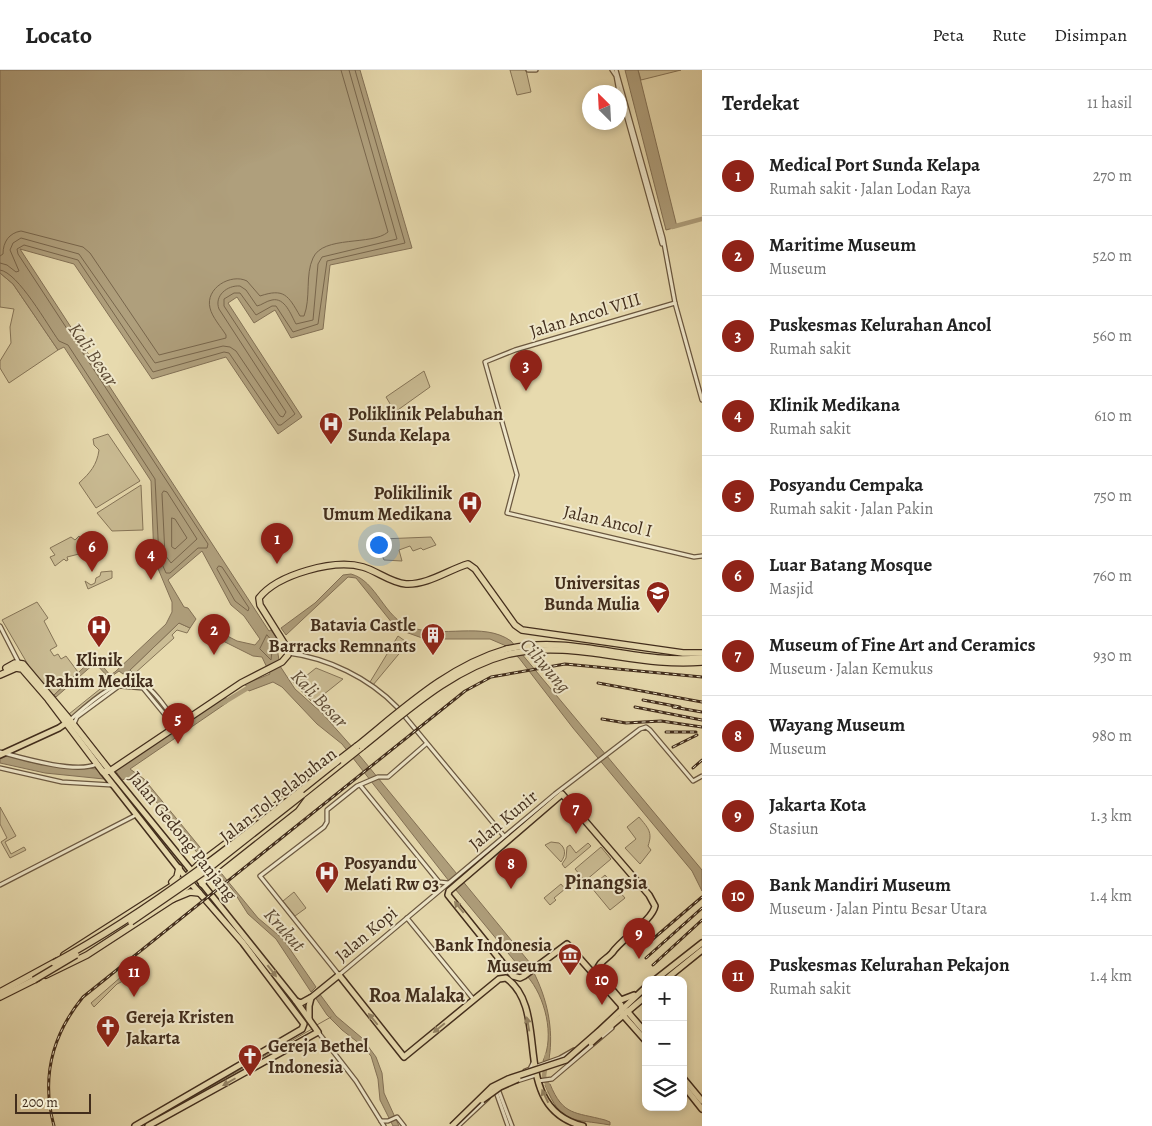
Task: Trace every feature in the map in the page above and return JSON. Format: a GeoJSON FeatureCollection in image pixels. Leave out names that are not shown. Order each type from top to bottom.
{"type":"FeatureCollection","features":[{"type":"Feature","properties":{"kind":"highway"},"geometry":{"type":"LineString","coordinates":[[107,772],[177,727],[204,707],[267,668],[282,661],[288,653],[282,639],[259,602],[260,596],[276,585],[298,574],[323,567],[356,566],[408,584],[421,582],[468,564],[475,569],[515,625],[522,630],[672,652],[702,652]]}},
{"type":"Feature","properties":{"kind":"highway","name":"Jalan Tol Pelabuhan"},"geometry":{"type":"LineString","coordinates":[[0,992],[114,929],[180,884],[443,678],[465,665],[500,651],[533,645],[567,644],[662,658],[702,658]]}},
{"type":"Feature","properties":{"kind":"highway","name":"Jalan Tol Pelabuhan"},"geometry":{"type":"LineString","coordinates":[[0,997],[92,947],[177,891],[435,690],[467,669],[494,658],[528,650],[562,649],[668,663],[702,662]]}},
{"type":"Feature","properties":{"kind":"highway"},"geometry":{"type":"LineString","coordinates":[[0,671],[19,666]]}},
{"type":"Feature","properties":{"kind":"highway"},"geometry":{"type":"LineString","coordinates":[[0,675],[19,666]]}},
{"type":"Feature","properties":{"kind":"highway","name":"Jalan Gedong Panjang"},"geometry":{"type":"LineString","coordinates":[[19,666],[70,722],[107,772]]}},
{"type":"Feature","properties":{"kind":"highway","name":"Jalan Gedong Panjang"},"geometry":{"type":"LineString","coordinates":[[70,722],[97,764],[107,772]]}},
{"type":"Feature","properties":{"kind":"highway"},"geometry":{"type":"LineString","coordinates":[[54,963],[167,887],[186,877],[200,863],[294,791],[339,760]]}},
{"type":"Feature","properties":{"kind":"highway"},"geometry":{"type":"LineString","coordinates":[[34,980],[78,960],[170,901],[198,879],[208,874],[294,806],[302,795]]}},
{"type":"Feature","properties":{"kind":"highway"},"geometry":{"type":"LineString","coordinates":[[188,866],[200,863]]}},
{"type":"Feature","properties":{"kind":"highway"},"geometry":{"type":"LineString","coordinates":[[167,887],[177,877],[179,868]]}},
{"type":"Feature","properties":{"kind":"highway"},"geometry":{"type":"LineString","coordinates":[[202,884],[208,874]]}},
{"type":"Feature","properties":{"kind":"highway"},"geometry":{"type":"LineString","coordinates":[[170,901],[190,892],[199,893]]}},
{"type":"Feature","properties":{"kind":"main road"},"geometry":{"type":"LineString","coordinates":[[3,753],[70,722]]}},
{"type":"Feature","properties":{"kind":"main road","name":"Jalan Gedong Panjang"},"geometry":{"type":"LineString","coordinates":[[107,772],[120,782],[192,871],[299,1016],[304,1026],[159,1116]]}},
{"type":"Feature","properties":{"kind":"main road","name":"Jalan Gedong Panjang"},"geometry":{"type":"LineString","coordinates":[[107,772],[113,784],[191,884],[245,942],[296,1001],[314,1026]]}},
{"type":"Feature","properties":{"kind":"main road"},"geometry":{"type":"LineString","coordinates":[[113,784],[120,782]]}},
{"type":"Feature","properties":{"kind":"main road","name":"Jalan Kunir"},"geometry":{"type":"LineString","coordinates":[[459,877],[561,794],[649,895],[655,906],[651,915],[616,946],[598,965],[595,972]]}},
{"type":"Feature","properties":{"kind":"main road"},"geometry":{"type":"LineString","coordinates":[[137,816],[145,813]]}},
{"type":"Feature","properties":{"kind":"main road"},"geometry":{"type":"LineString","coordinates":[[459,877],[449,884],[448,895],[509,971],[522,977]]}},
{"type":"Feature","properties":{"kind":"main road"},"geometry":{"type":"LineString","coordinates":[[660,976],[702,943]]}},
{"type":"Feature","properties":{"kind":"main road"},"geometry":{"type":"LineString","coordinates":[[522,977],[563,945],[569,945],[621,1000],[642,990]]}},
{"type":"Feature","properties":{"kind":"main road"},"geometry":{"type":"LineString","coordinates":[[670,976],[702,950]]}},
{"type":"Feature","properties":{"kind":"main road"},"geometry":{"type":"LineString","coordinates":[[595,972],[642,1035]]}},
{"type":"Feature","properties":{"kind":"main road"},"geometry":{"type":"LineString","coordinates":[[339,975],[404,1057],[502,978],[506,978],[521,992]]}},
{"type":"Feature","properties":{"kind":"main road","name":"Jalan Kopi"},"geometry":{"type":"LineString","coordinates":[[296,1001],[301,1003],[312,997],[339,975]]}},
{"type":"Feature","properties":{"kind":"main road"},"geometry":{"type":"LineString","coordinates":[[522,977],[521,992],[539,1079],[554,1111],[567,1121],[583,1126]]}},
{"type":"Feature","properties":{"kind":"main road"},"geometry":{"type":"LineString","coordinates":[[458,1126],[500,1086],[563,1065],[578,1055],[642,991]]}},
{"type":"Feature","properties":{"kind":"main road"},"geometry":{"type":"LineString","coordinates":[[135,1126],[159,1116],[314,1026],[308,1006],[312,997]]}},
{"type":"Feature","properties":{"kind":"main road"},"geometry":{"type":"LineString","coordinates":[[624,1011],[642,999]]}},
{"type":"Feature","properties":{"kind":"main road"},"geometry":{"type":"LineString","coordinates":[[624,1011],[642,1029]]}},
{"type":"Feature","properties":{"kind":"main road"},"geometry":{"type":"LineString","coordinates":[[451,1126],[492,1088],[508,1078],[566,1060],[599,1034]]}},
{"type":"Feature","properties":{"kind":"main road"},"geometry":{"type":"LineString","coordinates":[[687,1083],[702,1101]]}},
{"type":"Feature","properties":{"kind":"main road"},"geometry":{"type":"LineString","coordinates":[[687,1090],[702,1109]]}},
{"type":"Feature","properties":{"kind":"main road"},"geometry":{"type":"LineString","coordinates":[[148,1126],[159,1116]]}},
{"type":"Feature","properties":{"kind":"street"},"geometry":{"type":"LineString","coordinates":[[528,70],[536,70]]}},
{"type":"Feature","properties":{"kind":"street"},"geometry":{"type":"LineString","coordinates":[[612,70],[620,85]]}},
{"type":"Feature","properties":{"kind":"street"},"geometry":{"type":"LineString","coordinates":[[616,70],[620,85]]}},
{"type":"Feature","properties":{"kind":"street"},"geometry":{"type":"LineString","coordinates":[[627,110],[663,238],[663,246]]}},
{"type":"Feature","properties":{"kind":"street"},"geometry":{"type":"LineString","coordinates":[[627,121],[663,246],[675,303],[702,400]]}},
{"type":"Feature","properties":{"kind":"street","name":"Jalan Ancol VIII"},"geometry":{"type":"LineString","coordinates":[[507,512],[517,475],[485,362],[488,359],[675,303]]}},
{"type":"Feature","properties":{"kind":"street","name":"Jalan Ancol I"},"geometry":{"type":"LineString","coordinates":[[507,512],[694,557],[702,556]]}},
{"type":"Feature","properties":{"kind":"street"},"geometry":{"type":"LineString","coordinates":[[0,626],[19,666]]}},
{"type":"Feature","properties":{"kind":"street"},"geometry":{"type":"LineString","coordinates":[[288,653],[301,654],[336,667],[373,686],[392,702],[504,836]]}},
{"type":"Feature","properties":{"kind":"street"},"geometry":{"type":"LineString","coordinates":[[70,722],[119,686],[140,687],[151,694],[177,727]]}},
{"type":"Feature","properties":{"kind":"street","name":"Jalan Kunir"},"geometry":{"type":"LineString","coordinates":[[459,877],[597,760],[640,729],[646,727],[693,781],[702,776]]}},
{"type":"Feature","properties":{"kind":"street"},"geometry":{"type":"LineString","coordinates":[[339,975],[260,876],[324,827],[327,822],[327,810],[360,785],[378,777],[388,777],[426,744]]}},
{"type":"Feature","properties":{"kind":"street"},"geometry":{"type":"LineString","coordinates":[[3,753],[52,764],[86,767],[97,764]]}},
{"type":"Feature","properties":{"kind":"street"},"geometry":{"type":"LineString","coordinates":[[0,768],[62,782],[113,784]]}},
{"type":"Feature","properties":{"kind":"street","name":"Jalan Kunir"},"geometry":{"type":"LineString","coordinates":[[459,877],[504,836],[586,770]]}},
{"type":"Feature","properties":{"kind":"street"},"geometry":{"type":"LineString","coordinates":[[360,785],[439,882],[449,884]]}},
{"type":"Feature","properties":{"kind":"street"},"geometry":{"type":"LineString","coordinates":[[0,885],[137,816]]}},
{"type":"Feature","properties":{"kind":"street"},"geometry":{"type":"LineString","coordinates":[[438,892],[439,882]]}},
{"type":"Feature","properties":{"kind":"street"},"geometry":{"type":"LineString","coordinates":[[438,892],[449,884]]}},
{"type":"Feature","properties":{"kind":"street"},"geometry":{"type":"LineString","coordinates":[[438,892],[444,891],[448,895]]}},
{"type":"Feature","properties":{"kind":"street","name":"Jalan Kopi"},"geometry":{"type":"LineString","coordinates":[[339,975],[438,892]]}},
{"type":"Feature","properties":{"kind":"street"},"geometry":{"type":"LineString","coordinates":[[407,918],[474,1000]]}},
{"type":"Feature","properties":{"kind":"street"},"geometry":{"type":"LineString","coordinates":[[535,1067],[560,1058],[575,1049],[616,1018]]}},
{"type":"Feature","properties":{"kind":"street"},"geometry":{"type":"LineString","coordinates":[[458,1126],[497,1091],[539,1079],[549,1080],[565,1069],[608,1032],[616,1018]]}},
{"type":"Feature","properties":{"kind":"street"},"geometry":{"type":"LineString","coordinates":[[314,1026],[356,1081],[384,1126]]}},
{"type":"Feature","properties":{"kind":"street"},"geometry":{"type":"LineString","coordinates":[[451,1126],[495,1084],[530,1069],[534,1058]]}},
{"type":"Feature","properties":{"kind":"street"},"geometry":{"type":"LineString","coordinates":[[560,1058],[565,1069]]}},
{"type":"Feature","properties":{"kind":"street"},"geometry":{"type":"LineString","coordinates":[[495,1084],[510,1126]]}},
{"type":"Feature","properties":{"kind":"street"},"geometry":{"type":"LineString","coordinates":[[381,1121],[388,1121],[396,1117],[404,1126]]}},
{"type":"Feature","properties":{"kind":"shaded area"},"geometry":{"type":"Polygon","coordinates":[[[510,70],[526,70],[531,92],[517,95],[510,70]]]}},
{"type":"Feature","properties":{"kind":"shaded area"},"geometry":{"type":"Polygon","coordinates":[[[638,70],[681,70],[641,80],[638,70]]]}},
{"type":"Feature","properties":{"kind":"shaded area"},"geometry":{"type":"Polygon","coordinates":[[[0,273],[13,284],[58,350],[9,383],[0,368],[0,361],[11,343],[10,327],[14,309],[0,307],[0,273]]]}},
{"type":"Feature","properties":{"kind":"shaded area"},"geometry":{"type":"Polygon","coordinates":[[[424,371],[430,387],[395,412],[386,397],[424,371]]]}},
{"type":"Feature","properties":{"kind":"shaded area"},"geometry":{"type":"Polygon","coordinates":[[[108,434],[140,481],[96,508],[79,483],[90,472],[97,460],[99,450],[94,445],[93,439],[108,434]]]}},
{"type":"Feature","properties":{"kind":"shaded area"},"geometry":{"type":"Polygon","coordinates":[[[141,485],[143,530],[112,531],[97,513],[141,485]]]}},
{"type":"Feature","properties":{"kind":"shaded area"},"geometry":{"type":"Polygon","coordinates":[[[79,536],[84,542],[83,553],[67,557],[68,560],[64,559],[55,566],[50,557],[55,555],[50,548],[71,537],[75,540],[79,536]]]}},
{"type":"Feature","properties":{"kind":"shaded area"},"geometry":{"type":"Polygon","coordinates":[[[431,537],[436,545],[423,550],[421,548],[413,551],[410,546],[399,550],[402,561],[384,560],[380,551],[381,539],[431,537]]]}},
{"type":"Feature","properties":{"kind":"shaded area"},"geometry":{"type":"Polygon","coordinates":[[[112,571],[112,578],[88,589],[85,581],[91,585],[95,583],[96,578],[100,576],[101,572],[112,571]]]}},
{"type":"Feature","properties":{"kind":"shaded area"},"geometry":{"type":"Polygon","coordinates":[[[37,602],[48,618],[44,621],[57,646],[50,650],[54,656],[58,654],[61,659],[66,656],[78,672],[54,695],[34,675],[2,620],[37,602]]]}},
{"type":"Feature","properties":{"kind":"shaded area"},"geometry":{"type":"Polygon","coordinates":[[[179,623],[190,628],[187,633],[177,630],[172,635],[174,638],[134,674],[130,670],[179,623]]]}},
{"type":"Feature","properties":{"kind":"shaded area"},"geometry":{"type":"Polygon","coordinates":[[[398,636],[408,643],[373,685],[370,682],[398,636]]]}},
{"type":"Feature","properties":{"kind":"shaded area"},"geometry":{"type":"Polygon","coordinates":[[[316,668],[343,679],[313,703],[290,679],[300,673],[306,676],[316,668]]]}},
{"type":"Feature","properties":{"kind":"shaded area"},"geometry":{"type":"Polygon","coordinates":[[[110,681],[115,686],[73,719],[69,714],[110,681]]]}},
{"type":"Feature","properties":{"kind":"shaded area"},"geometry":{"type":"Polygon","coordinates":[[[0,807],[16,836],[5,842],[11,854],[24,847],[26,850],[10,858],[1,842],[7,838],[0,824],[0,807]]]}},
{"type":"Feature","properties":{"kind":"shaded area"},"geometry":{"type":"Polygon","coordinates":[[[639,817],[649,830],[648,846],[651,850],[640,864],[625,848],[636,839],[627,827],[639,817]]]}},
{"type":"Feature","properties":{"kind":"shaded area"},"geometry":{"type":"Polygon","coordinates":[[[551,842],[559,843],[564,849],[564,857],[561,862],[545,845],[551,842]]]}},
{"type":"Feature","properties":{"kind":"shaded area"},"geometry":{"type":"Polygon","coordinates":[[[588,843],[591,846],[565,868],[562,864],[566,858],[567,847],[570,845],[576,853],[588,843]]]}},
{"type":"Feature","properties":{"kind":"shaded area"},"geometry":{"type":"Polygon","coordinates":[[[601,847],[611,859],[585,881],[575,869],[601,847]]]}},
{"type":"Feature","properties":{"kind":"shaded area"},"geometry":{"type":"Polygon","coordinates":[[[605,875],[625,898],[610,910],[591,887],[605,875]]]}},
{"type":"Feature","properties":{"kind":"shaded area"},"geometry":{"type":"Polygon","coordinates":[[[561,884],[565,889],[554,898],[556,900],[550,905],[544,898],[561,884]]]}},
{"type":"Feature","properties":{"kind":"shaded area"},"geometry":{"type":"Polygon","coordinates":[[[294,892],[306,908],[295,916],[283,901],[294,892]]]}},
{"type":"Feature","properties":{"kind":"shaded area"},"geometry":{"type":"Polygon","coordinates":[[[122,976],[125,980],[117,984],[94,1007],[91,1003],[122,976]]]}},
{"type":"Feature","properties":{"kind":"water"},"geometry":{"type":"Polygon","coordinates":[[[0,70],[360,70],[412,248],[330,265],[323,329],[291,338],[275,310],[254,323],[237,297],[228,303],[302,417],[278,434],[226,357],[152,379],[74,264],[20,249],[269,631],[271,630],[279,641],[277,648],[280,666],[295,689],[322,713],[360,756],[530,963],[522,970],[456,890],[342,744],[317,724],[282,687],[273,682],[249,691],[245,684],[270,674],[262,657],[253,656],[199,629],[202,623],[237,641],[255,645],[260,639],[244,616],[231,605],[202,551],[168,580],[184,607],[188,608],[196,619],[190,628],[179,623],[129,671],[123,674],[119,671],[109,678],[95,663],[56,697],[54,695],[95,657],[110,675],[115,672],[166,624],[172,612],[172,602],[154,559],[151,481],[64,347],[58,350],[13,284],[0,273],[0,70]]]}},
{"type":"Feature","properties":{"kind":"water"},"geometry":{"type":"Polygon","coordinates":[[[625,70],[638,70],[677,227],[666,230],[625,70]]]}},
{"type":"Feature","properties":{"kind":"water"},"geometry":{"type":"Polygon","coordinates":[[[351,574],[368,584],[393,616],[410,627],[435,631],[488,632],[500,635],[511,641],[702,870],[702,891],[692,871],[573,728],[519,658],[504,645],[490,639],[425,639],[397,629],[356,578],[348,577],[286,635],[281,628],[315,603],[343,575],[351,574]]]}},
{"type":"Feature","properties":{"kind":"water"},"geometry":{"type":"Polygon","coordinates":[[[225,696],[228,702],[130,769],[144,779],[258,918],[283,939],[316,987],[311,992],[276,939],[248,914],[232,889],[199,855],[139,782],[127,778],[122,780],[115,770],[225,696]]]}},
{"type":"Feature","properties":{"kind":"water"},"geometry":{"type":"Polygon","coordinates":[[[4,754],[44,764],[97,769],[104,779],[45,773],[0,763],[0,756],[4,754]]]}},
{"type":"Feature","properties":{"kind":"water"},"geometry":{"type":"Polygon","coordinates":[[[533,971],[546,1003],[550,1025],[549,1059],[543,1061],[548,1040],[548,1028],[539,994],[527,976],[533,971]]]}},
{"type":"Feature","properties":{"kind":"water"},"geometry":{"type":"Polygon","coordinates":[[[319,993],[336,1016],[362,1038],[376,1057],[382,1073],[384,1093],[399,1126],[393,1126],[380,1100],[378,1079],[371,1056],[327,1015],[315,997],[319,993]]]}},
{"type":"Feature","properties":{"kind":"water"},"geometry":{"type":"Polygon","coordinates":[[[550,1084],[565,1107],[578,1114],[610,1122],[610,1125],[577,1120],[563,1114],[557,1108],[545,1085],[550,1084]]]}},
{"type":"Feature","properties":{"kind":"waterway"},"geometry":{"type":"LineString","coordinates":[[672,227],[702,219]]}},
{"type":"Feature","properties":{"kind":"waterway"},"geometry":{"type":"LineString","coordinates":[[223,703],[251,686]]}},
{"type":"Feature","properties":{"kind":"waterway"},"geometry":{"type":"LineString","coordinates":[[315,1026],[331,1017]]}},
{"type":"Feature","properties":{"kind":"waterway"},"geometry":{"type":"LineString","coordinates":[[141,1126],[312,1029]]}},
{"type":"Feature","properties":{"kind":"waterway","name":"Kali Besar"},"geometry":{"type":"LineString","coordinates":[[547,1055],[544,1076],[549,1089]]}},
{"type":"Feature","properties":{"kind":"railway"},"geometry":{"type":"LineString","coordinates":[[54,1126],[49,1091],[49,1074],[52,1058],[64,1026],[72,1011],[83,997],[465,691],[491,677],[565,664],[702,677]]}},
{"type":"Feature","properties":{"kind":"railway"},"geometry":{"type":"LineString","coordinates":[[598,683],[702,702]]}},
{"type":"Feature","properties":{"kind":"railway"},"geometry":{"type":"LineString","coordinates":[[643,700],[680,707]]}},
{"type":"Feature","properties":{"kind":"railway"},"geometry":{"type":"LineString","coordinates":[[635,707],[702,720]]}},
{"type":"Feature","properties":{"kind":"railway"},"geometry":{"type":"LineString","coordinates":[[673,707],[702,712]]}},
{"type":"Feature","properties":{"kind":"railway"},"geometry":{"type":"LineString","coordinates":[[602,719],[626,723],[661,721],[702,727]]}},
{"type":"Feature","properties":{"kind":"railway"},"geometry":{"type":"LineString","coordinates":[[666,732],[696,732]]}},
{"type":"Feature","properties":{"kind":"railway"},"geometry":{"type":"LineString","coordinates":[[673,747],[697,735]]}},
{"type":"Feature","properties":{"kind":"railway"},"geometry":{"type":"LineString","coordinates":[[693,768],[702,760]]}},
{"type":"Feature","properties":{"kind":"railway"},"geometry":{"type":"LineString","coordinates":[[640,950],[702,897]]}},
{"type":"Feature","properties":{"kind":"railway"},"geometry":{"type":"LineString","coordinates":[[646,958],[702,908]]}},
{"type":"Feature","properties":{"kind":"railway"},"geometry":{"type":"LineString","coordinates":[[653,965],[702,920]]}},
{"type":"Feature","properties":{"kind":"place","name":"Puskesmas Kelurahan Ancol"},"geometry":{"type":"Point","coordinates":[526,391]}},
{"type":"Feature","properties":{"kind":"place","name":"Poliklinik Pelabuhan Sunda Kelapa"},"geometry":{"type":"Point","coordinates":[331,445]}},
{"type":"Feature","properties":{"kind":"place","name":"Polikilinik Umum Medikana"},"geometry":{"type":"Point","coordinates":[470,524]}},
{"type":"Feature","properties":{"kind":"place","name":"Medical Port Sunda Kelapa"},"geometry":{"type":"Point","coordinates":[277,564]}},
{"type":"Feature","properties":{"kind":"place","name":"Luar Batang Mosque"},"geometry":{"type":"Point","coordinates":[92,572]}},
{"type":"Feature","properties":{"kind":"place","name":"Klinik Medikana"},"geometry":{"type":"Point","coordinates":[151,580]}},
{"type":"Feature","properties":{"kind":"place","name":"Universitas Bunda Mulia"},"geometry":{"type":"Point","coordinates":[658,614]}},
{"type":"Feature","properties":{"kind":"place","name":"Klinik Rahim Medika"},"geometry":{"type":"Point","coordinates":[99,648]}},
{"type":"Feature","properties":{"kind":"place","name":"Maritime Museum"},"geometry":{"type":"Point","coordinates":[214,655]}},
{"type":"Feature","properties":{"kind":"place","name":"Batavia Castle Barracks Remnants"},"geometry":{"type":"Point","coordinates":[433,656]}},
{"type":"Feature","properties":{"kind":"place","name":"Posyandu Cempaka"},"geometry":{"type":"Point","coordinates":[178,744]}},
{"type":"Feature","properties":{"kind":"place","name":"Museum of Fine Art and Ceramics"},"geometry":{"type":"Point","coordinates":[576,834]}},
{"type":"Feature","properties":{"kind":"place","name":"Wayang Museum"},"geometry":{"type":"Point","coordinates":[511,889]}},
{"type":"Feature","properties":{"kind":"place","name":"Posyandu Melati Rw 03"},"geometry":{"type":"Point","coordinates":[327,894]}},
{"type":"Feature","properties":{"kind":"place","name":"Jakarta Kota"},"geometry":{"type":"Point","coordinates":[639,959]}},
{"type":"Feature","properties":{"kind":"place","name":"Bank Indonesia Museum"},"geometry":{"type":"Point","coordinates":[570,976]}},
{"type":"Feature","properties":{"kind":"place","name":"Puskesmas Kelurahan Pekajon"},"geometry":{"type":"Point","coordinates":[134,997]}},
{"type":"Feature","properties":{"kind":"place","name":"Bank Mandiri Museum"},"geometry":{"type":"Point","coordinates":[602,1005]}},
{"type":"Feature","properties":{"kind":"place","name":"Gereja Kristen Jakarta"},"geometry":{"type":"Point","coordinates":[108,1048]}},
{"type":"Feature","properties":{"kind":"place","name":"Gereja Bethel Indonesia"},"geometry":{"type":"Point","coordinates":[250,1077]}},
{"type":"Feature","properties":{"kind":"district","name":"Pinangsia"},"geometry":{"type":"Point","coordinates":[606,882]}},
{"type":"Feature","properties":{"kind":"district","name":"Roa Malaka"},"geometry":{"type":"Point","coordinates":[417,995]}},
{"type":"Feature","properties":{"kind":"water label","name":"Ciliwung"},"geometry":{"type":"Point","coordinates":[546,665]}},
{"type":"Feature","properties":{"kind":"water label","name":"Krukut"},"geometry":{"type":"Point","coordinates":[285,929]}}]}
